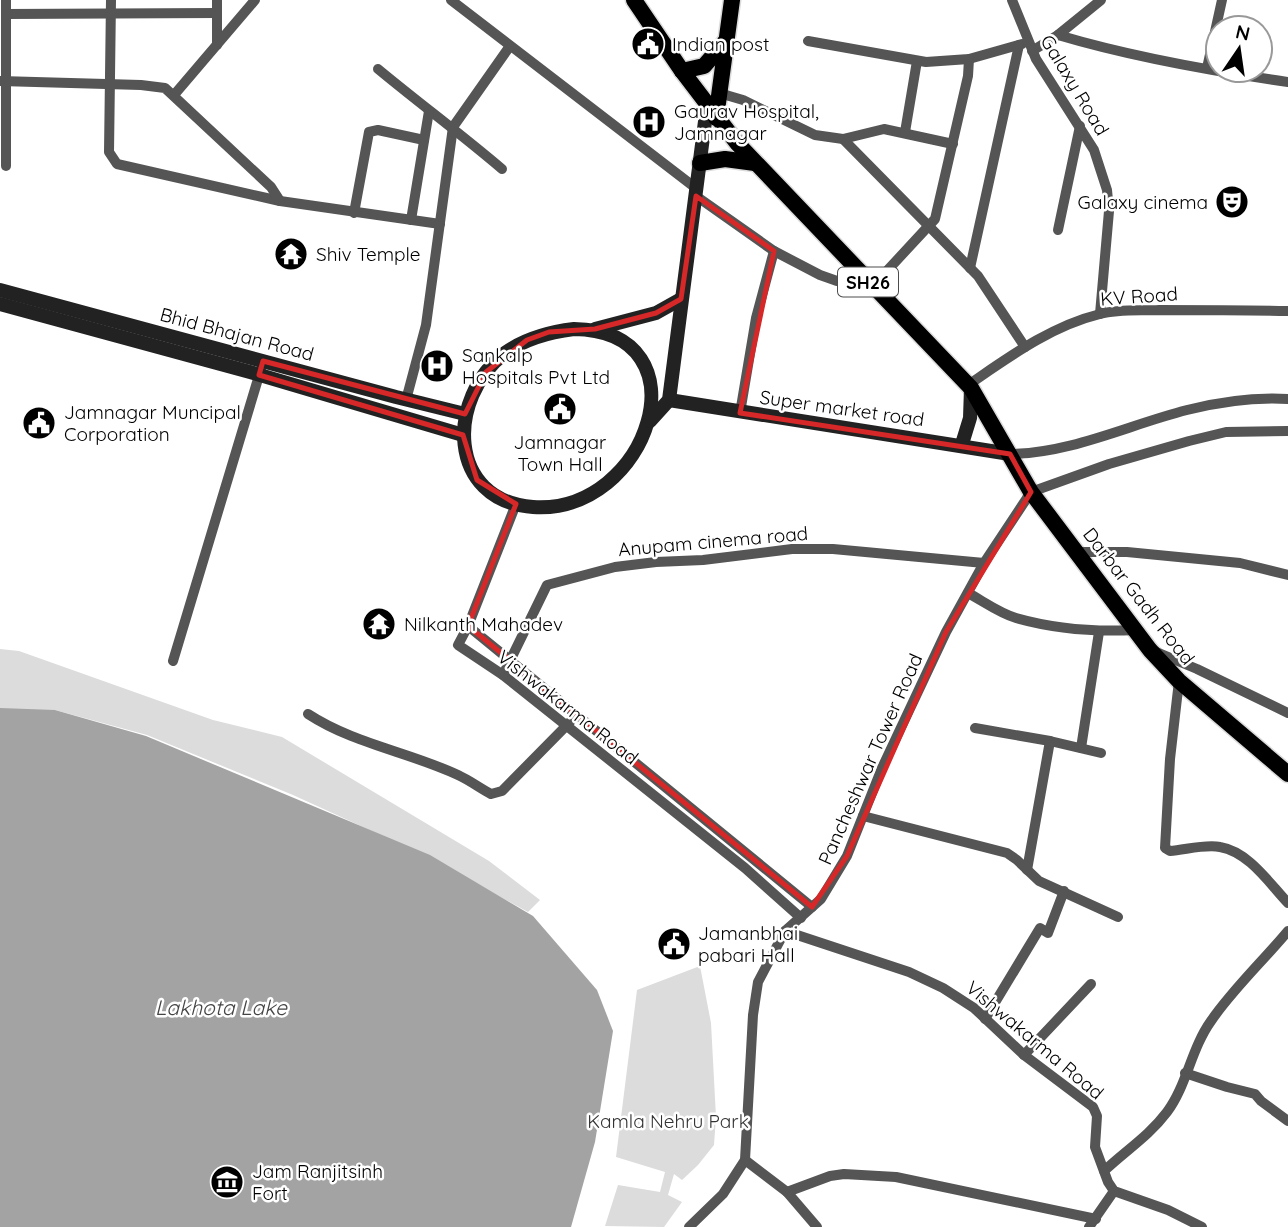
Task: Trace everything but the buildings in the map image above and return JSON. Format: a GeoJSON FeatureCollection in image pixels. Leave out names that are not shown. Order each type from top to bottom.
{"type":"FeatureCollection","features":[{"type":"Feature","properties":{"kind":"main road","name":"SH26"},"geometry":{"type":"LineString","coordinates":[[634,0],[711,112],[755,163],[970,386],[1010,454]]}},
{"type":"Feature","properties":{"kind":"main road"},"geometry":{"type":"LineString","coordinates":[[681,299],[656,313],[595,329],[548,332],[527,340],[504,354],[479,383],[465,414],[465,449],[477,480],[491,493],[516,504],[535,507],[562,505],[593,494],[627,464],[637,450],[650,421],[669,400],[700,163],[711,112],[719,93],[732,0]]}},
{"type":"Feature","properties":{"kind":"main road"},"geometry":{"type":"LineString","coordinates":[[682,71],[704,66],[727,40]]}},
{"type":"Feature","properties":{"kind":"main road"},"geometry":{"type":"LineString","coordinates":[[700,163],[725,159],[755,163]]}},
{"type":"Feature","properties":{"kind":"main road","name":"Bhid Bhajan Road"},"geometry":{"type":"LineString","coordinates":[[0,290],[261,368],[463,435]]}},
{"type":"Feature","properties":{"kind":"main road","name":"Bhid Bhajan Road"},"geometry":{"type":"LineString","coordinates":[[0,304],[261,368],[465,414]]}},
{"type":"Feature","properties":{"kind":"main road"},"geometry":{"type":"LineString","coordinates":[[595,329],[619,339],[649,375],[650,421]]}},
{"type":"Feature","properties":{"kind":"main road"},"geometry":{"type":"LineString","coordinates":[[961,444],[970,418],[970,386]]}},
{"type":"Feature","properties":{"kind":"main road","name":"Super market road"},"geometry":{"type":"LineString","coordinates":[[669,400],[740,413],[961,444],[1010,454]]}},
{"type":"Feature","properties":{"kind":"main road","name":"Darbar Gadh Road"},"geometry":{"type":"LineString","coordinates":[[1010,454],[1031,492],[1150,650],[1179,681],[1288,774]]}},
{"type":"Feature","properties":{"kind":"street"},"geometry":{"type":"LineString","coordinates":[[6,0],[3,81],[6,166]]}},
{"type":"Feature","properties":{"kind":"street"},"geometry":{"type":"LineString","coordinates":[[111,0],[109,152],[117,164],[280,201],[440,224]]}},
{"type":"Feature","properties":{"kind":"street"},"geometry":{"type":"LineString","coordinates":[[216,45],[217,0]]}},
{"type":"Feature","properties":{"kind":"street"},"geometry":{"type":"LineString","coordinates":[[174,94],[255,0]]}},
{"type":"Feature","properties":{"kind":"street"},"geometry":{"type":"LineString","coordinates":[[451,0],[774,251],[837,281],[868,282],[930,226],[938,210],[970,59]]}},
{"type":"Feature","properties":{"kind":"street","name":"Galaxy Road"},"geometry":{"type":"LineString","coordinates":[[1012,0],[1026,46],[1094,150],[1107,190],[1109,211],[1100,314]]}},
{"type":"Feature","properties":{"kind":"street"},"geometry":{"type":"LineString","coordinates":[[808,41],[917,61],[970,59],[1026,46],[1058,34],[1101,0]]}},
{"type":"Feature","properties":{"kind":"street"},"geometry":{"type":"LineString","coordinates":[[6,14],[217,13]]}},
{"type":"Feature","properties":{"kind":"street"},"geometry":{"type":"LineString","coordinates":[[1058,34],[1082,42],[1204,67]]}},
{"type":"Feature","properties":{"kind":"street"},"geometry":{"type":"LineString","coordinates":[[406,400],[426,324],[453,127],[510,46]]}},
{"type":"Feature","properties":{"kind":"street"},"geometry":{"type":"LineString","coordinates":[[970,268],[1026,46]]}},
{"type":"Feature","properties":{"kind":"street"},"geometry":{"type":"LineString","coordinates":[[905,132],[917,61]]}},
{"type":"Feature","properties":{"kind":"street"},"geometry":{"type":"LineString","coordinates":[[378,69],[502,169]]}},
{"type":"Feature","properties":{"kind":"street"},"geometry":{"type":"LineString","coordinates":[[3,81],[165,88],[271,187],[280,201]]}},
{"type":"Feature","properties":{"kind":"street"},"geometry":{"type":"LineString","coordinates":[[719,93],[743,100],[815,135],[843,139],[884,129],[953,145]]}},
{"type":"Feature","properties":{"kind":"street"},"geometry":{"type":"LineString","coordinates":[[411,220],[429,111]]}},
{"type":"Feature","properties":{"kind":"street"},"geometry":{"type":"LineString","coordinates":[[1058,230],[1080,126]]}},
{"type":"Feature","properties":{"kind":"street"},"geometry":{"type":"LineString","coordinates":[[354,213],[369,132],[378,130],[424,140]]}},
{"type":"Feature","properties":{"kind":"street"},"geometry":{"type":"LineString","coordinates":[[843,139],[970,268],[986,287],[1025,346]]}},
{"type":"Feature","properties":{"kind":"street"},"geometry":{"type":"LineString","coordinates":[[740,413],[756,318],[774,251]]}},
{"type":"Feature","properties":{"kind":"street","name":"KV Road"},"geometry":{"type":"LineString","coordinates":[[970,386],[1025,346],[1064,327],[1100,314],[1175,310],[1288,311]]}},
{"type":"Feature","properties":{"kind":"street"},"geometry":{"type":"LineString","coordinates":[[173,662],[261,368]]}},
{"type":"Feature","properties":{"kind":"street"},"geometry":{"type":"LineString","coordinates":[[1010,454],[1038,453],[1186,410],[1226,403],[1288,399]]}},
{"type":"Feature","properties":{"kind":"street"},"geometry":{"type":"LineString","coordinates":[[1031,492],[1109,464],[1226,432],[1288,431]]}},
{"type":"Feature","properties":{"kind":"street","name":"Pancheshwar Tower Road"},"geometry":{"type":"LineString","coordinates":[[689,1227],[723,1194],[745,1160],[753,1015],[758,982],[785,931],[801,918],[832,883],[847,856],[882,768],[946,632],[984,563],[1031,492]]}},
{"type":"Feature","properties":{"kind":"street","name":"Vishwakarma Road"},"geometry":{"type":"LineString","coordinates":[[516,504],[458,645],[503,675],[745,868],[801,918]]}},
{"type":"Feature","properties":{"kind":"street","name":"Anupam cinema road"},"geometry":{"type":"LineString","coordinates":[[503,675],[547,585],[615,567],[792,549],[833,549],[984,563]]}},
{"type":"Feature","properties":{"kind":"street"},"geometry":{"type":"LineString","coordinates":[[1076,552],[1127,552],[1240,562],[1288,575]]}},
{"type":"Feature","properties":{"kind":"street"},"geometry":{"type":"LineString","coordinates":[[968,593],[1014,618],[1099,632],[1135,630]]}},
{"type":"Feature","properties":{"kind":"street","name":"Vishwakarma Road"},"geometry":{"type":"LineString","coordinates":[[468,626],[811,907]]}},
{"type":"Feature","properties":{"kind":"street"},"geometry":{"type":"LineString","coordinates":[[1081,748],[1099,632]]}},
{"type":"Feature","properties":{"kind":"street"},"geometry":{"type":"LineString","coordinates":[[1150,650],[1197,669],[1288,713]]}},
{"type":"Feature","properties":{"kind":"street"},"geometry":{"type":"LineString","coordinates":[[1179,681],[1170,759],[1165,848],[1170,852],[1217,846],[1236,852],[1254,866],[1288,903]]}},
{"type":"Feature","properties":{"kind":"street"},"geometry":{"type":"LineString","coordinates":[[308,714],[349,736],[458,775],[491,794],[502,791],[576,716]]}},
{"type":"Feature","properties":{"kind":"street"},"geometry":{"type":"LineString","coordinates":[[975,728],[1101,753]]}},
{"type":"Feature","properties":{"kind":"street"},"geometry":{"type":"LineString","coordinates":[[1027,870],[1050,741]]}},
{"type":"Feature","properties":{"kind":"street"},"geometry":{"type":"LineString","coordinates":[[863,816],[1007,853],[1039,881],[1118,917]]}},
{"type":"Feature","properties":{"kind":"street"},"geometry":{"type":"LineString","coordinates":[[985,1019],[1040,928],[1048,933],[1064,891]]}},
{"type":"Feature","properties":{"kind":"street","name":"Vishwakarma Road"},"geometry":{"type":"LineString","coordinates":[[785,931],[909,972],[943,988],[974,1008],[1024,1055],[1093,1107],[1097,1116],[1095,1147],[1114,1191]]}},
{"type":"Feature","properties":{"kind":"street"},"geometry":{"type":"LineString","coordinates":[[1104,1171],[1141,1140],[1167,1112],[1181,1088],[1195,1048],[1211,1021],[1288,931]]}},
{"type":"Feature","properties":{"kind":"street"},"geometry":{"type":"LineString","coordinates":[[1024,1055],[1091,984]]}},
{"type":"Feature","properties":{"kind":"street"},"geometry":{"type":"LineString","coordinates":[[1185,1073],[1255,1094],[1288,1121]]}},
{"type":"Feature","properties":{"kind":"street"},"geometry":{"type":"LineString","coordinates":[[745,1160],[787,1192],[817,1227]]}},
{"type":"Feature","properties":{"kind":"street"},"geometry":{"type":"LineString","coordinates":[[787,1192],[830,1176],[896,1177],[1092,1223],[1114,1191],[1168,1210],[1202,1227]]}},
{"type":"Feature","properties":{"kind":"highlighted area"},"geometry":{"type":"Polygon","coordinates":[[[696,196],[774,251],[740,413],[1010,454],[1031,492],[946,632],[847,856],[812,907],[468,626],[516,504],[477,480],[463,435],[259,375],[263,361],[465,414],[486,372],[527,340],[549,332],[595,329],[656,313],[681,299],[696,196]]]}},
{"type":"Feature","properties":{"kind":"green space"},"geometry":{"type":"Polygon","coordinates":[[[0,649],[19,651],[213,720],[282,737],[489,861],[540,900],[528,912],[420,853],[293,795],[147,735],[55,710],[0,710],[0,649]]]}},
{"type":"Feature","properties":{"kind":"green space","name":"Kamla Nehru Park"},"geometry":{"type":"Polygon","coordinates":[[[700,966],[711,1023],[716,1117],[714,1145],[682,1180],[674,1174],[668,1195],[682,1202],[664,1227],[605,1226],[618,1185],[660,1192],[665,1172],[616,1157],[637,990],[700,966]]]}},
{"type":"Feature","properties":{"kind":"water","name":"Lakhota Lake"},"geometry":{"type":"Polygon","coordinates":[[[0,708],[55,710],[146,736],[430,855],[533,916],[597,990],[613,1031],[595,1142],[571,1227],[0,1227],[0,708]]]}},
{"type":"Feature","properties":{"kind":"place","name":"Indian post"},"geometry":{"type":"Point","coordinates":[648,44]}},
{"type":"Feature","properties":{"kind":"place","name":"Gaurav Hospital, Jamnagar"},"geometry":{"type":"Point","coordinates":[649,122]}},
{"type":"Feature","properties":{"kind":"place","name":"Galaxy cinema"},"geometry":{"type":"Point","coordinates":[1232,202]}},
{"type":"Feature","properties":{"kind":"place","name":"Shiv Temple"},"geometry":{"type":"Point","coordinates":[291,254]}},
{"type":"Feature","properties":{"kind":"place","name":"Sankalp Hospitals Pvt Ltd"},"geometry":{"type":"Point","coordinates":[437,366]}},
{"type":"Feature","properties":{"kind":"place","name":"Jamnagar Town Hall"},"geometry":{"type":"Point","coordinates":[560,409]}},
{"type":"Feature","properties":{"kind":"place","name":"Jamnagar Muncipal Corporation"},"geometry":{"type":"Point","coordinates":[39,423]}},
{"type":"Feature","properties":{"kind":"place","name":"Nilkanth Mahadev"},"geometry":{"type":"Point","coordinates":[379,624]}},
{"type":"Feature","properties":{"kind":"place","name":"Jamanbhai pabari Hall"},"geometry":{"type":"Point","coordinates":[674,944]}},
{"type":"Feature","properties":{"kind":"place","name":"Jam Ranjitsinh Fort"},"geometry":{"type":"Point","coordinates":[227,1182]}}]}
